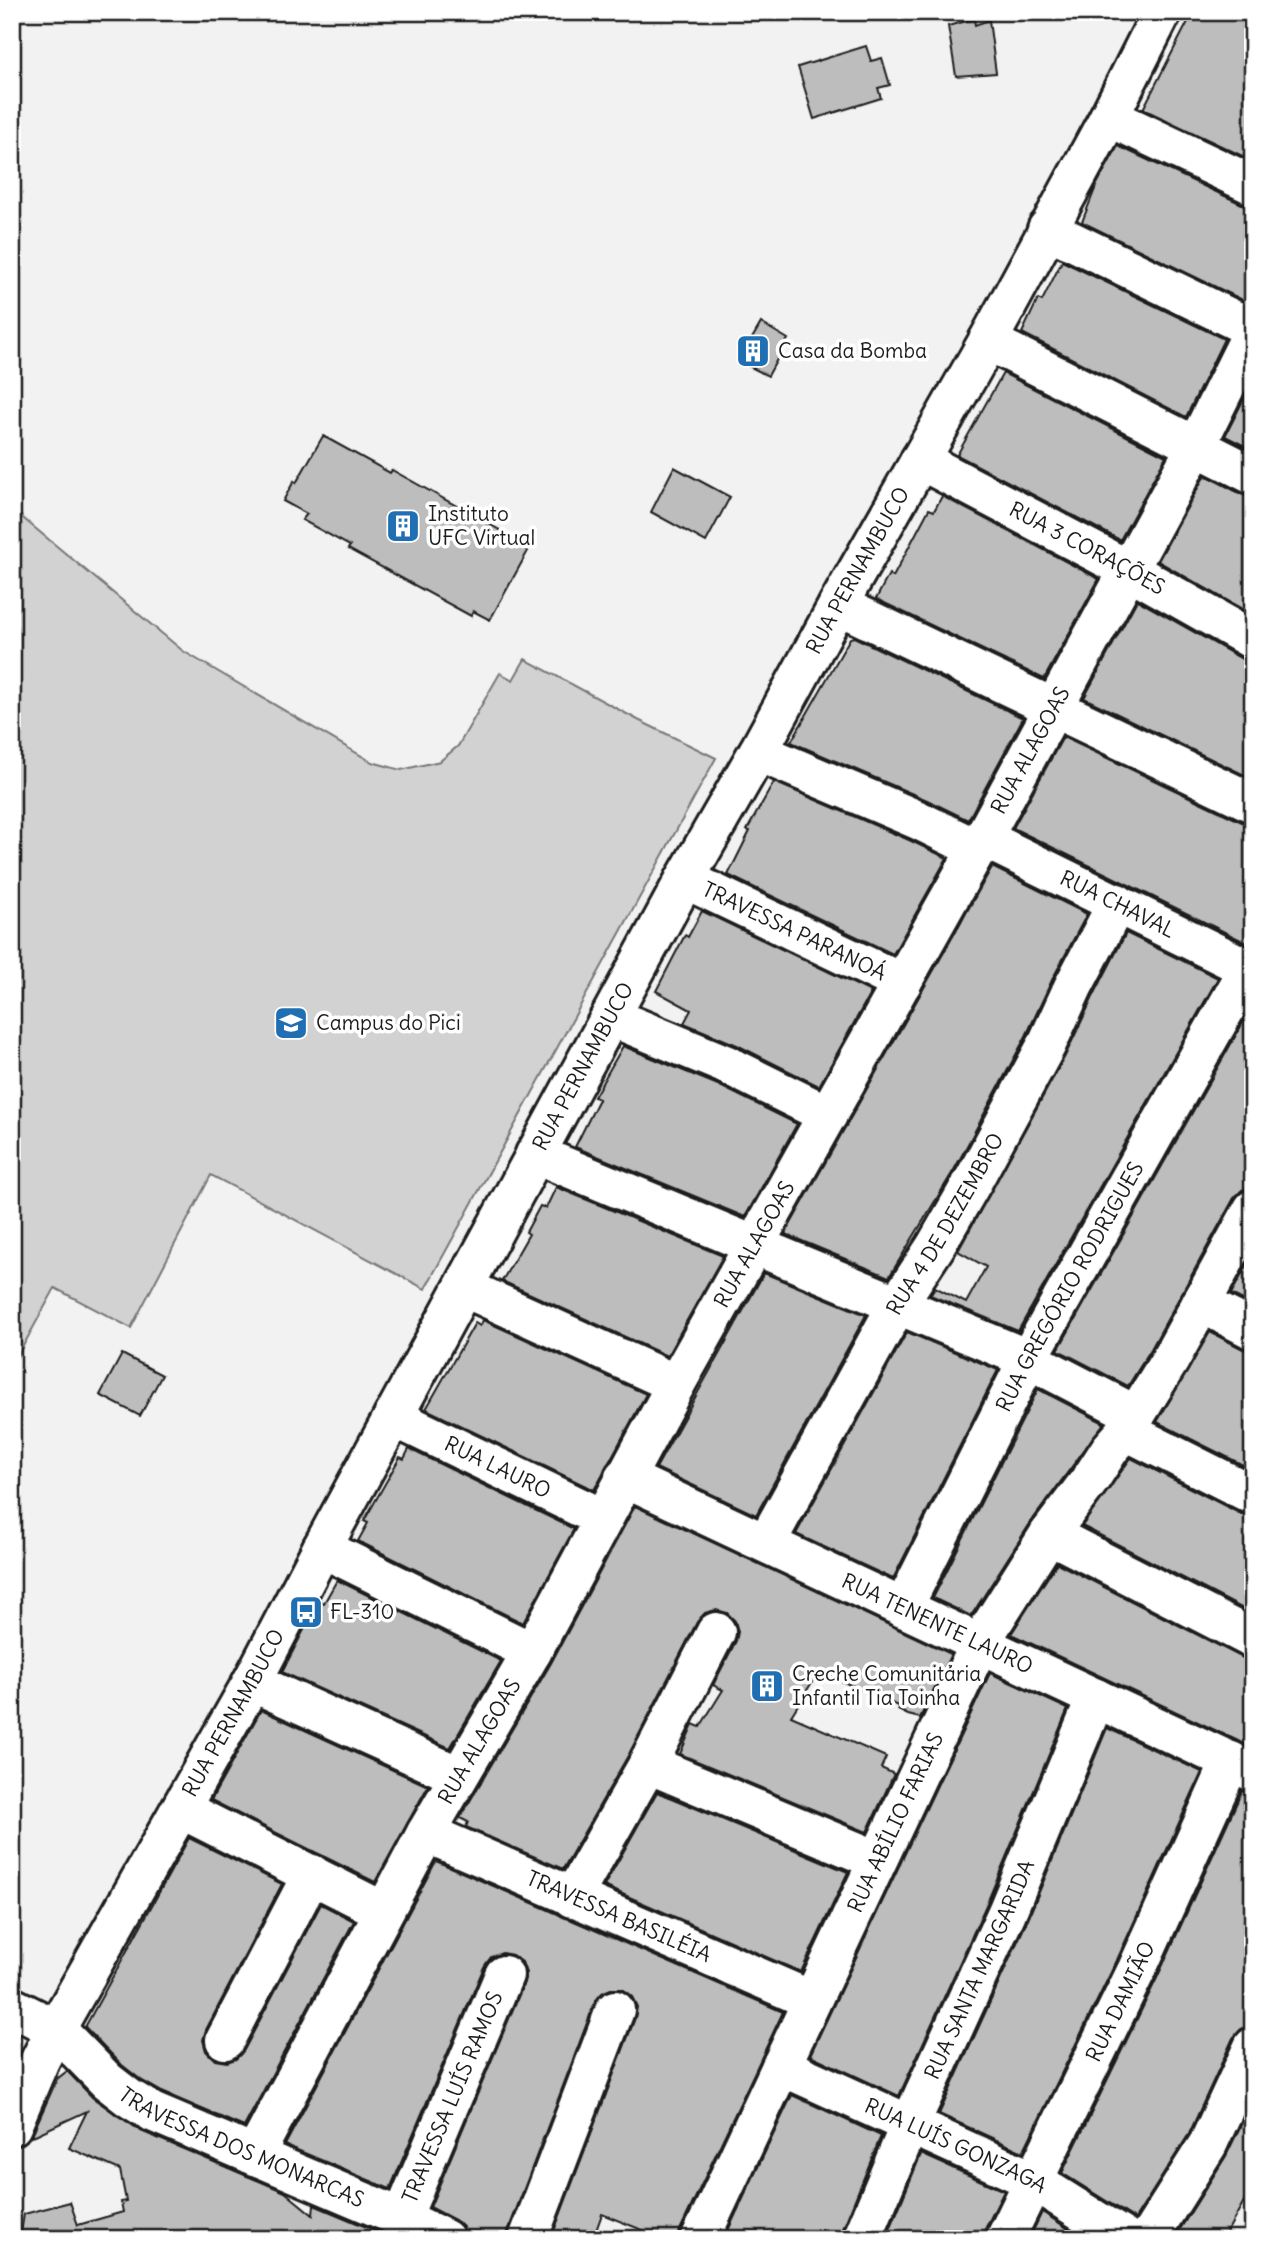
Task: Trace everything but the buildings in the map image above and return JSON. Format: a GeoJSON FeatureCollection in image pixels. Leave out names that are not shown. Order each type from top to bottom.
{"type":"FeatureCollection","features":[{"type":"Feature","properties":{"kind":"street","name":"RUA PERNAMBUCO"},"geometry":{"type":"LineString","coordinates":[[12,2126],[56,2029],[252,1682],[685,879],[988,341],[1109,117],[1162,12]]}},
{"type":"Feature","properties":{"kind":"street"},"geometry":{"type":"LineString","coordinates":[[1109,117],[1253,185]]}},
{"type":"Feature","properties":{"kind":"street"},"geometry":{"type":"LineString","coordinates":[[1047,229],[1253,330]]}},
{"type":"Feature","properties":{"kind":"street","name":"RUA ALAGOAS"},"geometry":{"type":"LineString","coordinates":[[254,2156],[383,1910],[532,1652],[624,1477],[980,844],[1195,448],[1253,330]]}},
{"type":"Feature","properties":{"kind":"street"},"geometry":{"type":"LineString","coordinates":[[988,341],[1253,475]]}},
{"type":"Feature","properties":{"kind":"street","name":"RUA 3 CORAÇÕES"},"geometry":{"type":"LineString","coordinates":[[920,460],[1129,570],[1253,640]]}},
{"type":"Feature","properties":{"kind":"street"},"geometry":{"type":"LineString","coordinates":[[838,604],[1253,803]]}},
{"type":"Feature","properties":{"kind":"street","name":"RUA CHAVAL"},"geometry":{"type":"LineString","coordinates":[[758,752],[1117,903],[1250,970]]}},
{"type":"Feature","properties":{"kind":"street","name":"TRAVESSA PARANOÁ"},"geometry":{"type":"LineString","coordinates":[[685,879],[902,983]]}},
{"type":"Feature","properties":{"kind":"street","name":"RUA 4 DE DEZEMBRO"},"geometry":{"type":"LineString","coordinates":[[766,1543],[897,1305],[973,1181],[1046,1046],[1117,903]]}},
{"type":"Feature","properties":{"kind":"street","name":"RUA GREGÓRIO RODRIGUES"},"geometry":{"type":"LineString","coordinates":[[903,1608],[1028,1359],[1250,970]]}},
{"type":"Feature","properties":{"kind":"street"},"geometry":{"type":"LineString","coordinates":[[611,1017],[727,1065],[828,1115]]}},
{"type":"Feature","properties":{"kind":"street"},"geometry":{"type":"LineString","coordinates":[[535,1154],[1028,1359],[1253,1495]]}},
{"type":"Feature","properties":{"kind":"street","name":"RUA ABÍLIO FARIAS"},"geometry":{"type":"LineString","coordinates":[[699,2239],[980,1643],[1049,1534],[1131,1423],[1253,1209]]}},
{"type":"Feature","properties":{"kind":"street"},"geometry":{"type":"LineString","coordinates":[[465,1288],[676,1384]]}},
{"type":"Feature","properties":{"kind":"street"},"geometry":{"type":"LineString","coordinates":[[1201,1303],[1253,1330]]}},
{"type":"Feature","properties":{"kind":"street","name":"RUA LAURO"},"geometry":{"type":"LineString","coordinates":[[394,1417],[602,1518]]}},
{"type":"Feature","properties":{"kind":"street","name":"RUA TENENTE LAURO"},"geometry":{"type":"LineString","coordinates":[[624,1477],[1242,1766]]}},
{"type":"Feature","properties":{"kind":"street"},"geometry":{"type":"LineString","coordinates":[[1049,1534],[1253,1639]]}},
{"type":"Feature","properties":{"kind":"street"},"geometry":{"type":"LineString","coordinates":[[322,1548],[532,1652]]}},
{"type":"Feature","properties":{"kind":"street"},"geometry":{"type":"LineString","coordinates":[[572,1898],[648,1764],[716,1632]]}},
{"type":"Feature","properties":{"kind":"street"},"geometry":{"type":"LineString","coordinates":[[252,1682],[458,1776]]}},
{"type":"Feature","properties":{"kind":"street","name":"RUA SANTA MARGARIDA"},"geometry":{"type":"LineString","coordinates":[[862,2239],[910,2124],[1007,1912],[1096,1698]]}},
{"type":"Feature","properties":{"kind":"street"},"geometry":{"type":"LineString","coordinates":[[648,1764],[877,1860]]}},
{"type":"Feature","properties":{"kind":"street","name":"RUA DAMIÃO"},"geometry":{"type":"LineString","coordinates":[[1005,2239],[1137,1969],[1242,1766]]}},
{"type":"Feature","properties":{"kind":"street"},"geometry":{"type":"LineString","coordinates":[[181,1808],[383,1910]]}},
{"type":"Feature","properties":{"kind":"street","name":"TRAVESSA BASILÉIA"},"geometry":{"type":"LineString","coordinates":[[426,1833],[811,2000]]}},
{"type":"Feature","properties":{"kind":"street"},"geometry":{"type":"LineString","coordinates":[[225,2040],[312,1874]]}},
{"type":"Feature","properties":{"kind":"street","name":"TRAVESSA LUÍS RAMOS"},"geometry":{"type":"LineString","coordinates":[[402,2218],[504,1975]]}},
{"type":"Feature","properties":{"kind":"street","name":"TRAVESSA DOS MONARCAS"},"geometry":{"type":"LineString","coordinates":[[12,2007],[56,2029],[107,2081],[152,2112],[402,2218],[445,2239]]}},
{"type":"Feature","properties":{"kind":"street"},"geometry":{"type":"LineString","coordinates":[[528,2239],[615,2010]]}},
{"type":"Feature","properties":{"kind":"street"},"geometry":{"type":"LineString","coordinates":[[1149,2236],[1208,2144],[1253,2047]]}},
{"type":"Feature","properties":{"kind":"street","name":"RUA LUÍS GONZAGA"},"geometry":{"type":"LineString","coordinates":[[781,2066],[1149,2236]]}},
{"type":"Feature","properties":{"kind":"shaded area"},"geometry":{"type":"Polygon","coordinates":[[[12,509],[183,651],[372,762],[401,770],[440,761],[458,746],[500,673],[513,680],[525,659],[638,720],[716,758],[425,1289],[211,1175],[131,1328],[55,1288],[12,1366],[12,509]]]}},
{"type":"Feature","properties":{"kind":"place","name":"Casa da Bomba"},"geometry":{"type":"Point","coordinates":[753,351]}},
{"type":"Feature","properties":{"kind":"place","name":"Instituto UFC Virtual"},"geometry":{"type":"Point","coordinates":[403,526]}},
{"type":"Feature","properties":{"kind":"place","name":"Campus do Pici"},"geometry":{"type":"Point","coordinates":[291,1023]}},
{"type":"Feature","properties":{"kind":"place","name":"FL-310"},"geometry":{"type":"Point","coordinates":[306,1612]}},
{"type":"Feature","properties":{"kind":"place","name":"Creche Comunitária Infantil Tia Toinha"},"geometry":{"type":"Point","coordinates":[767,1686]}}]}
